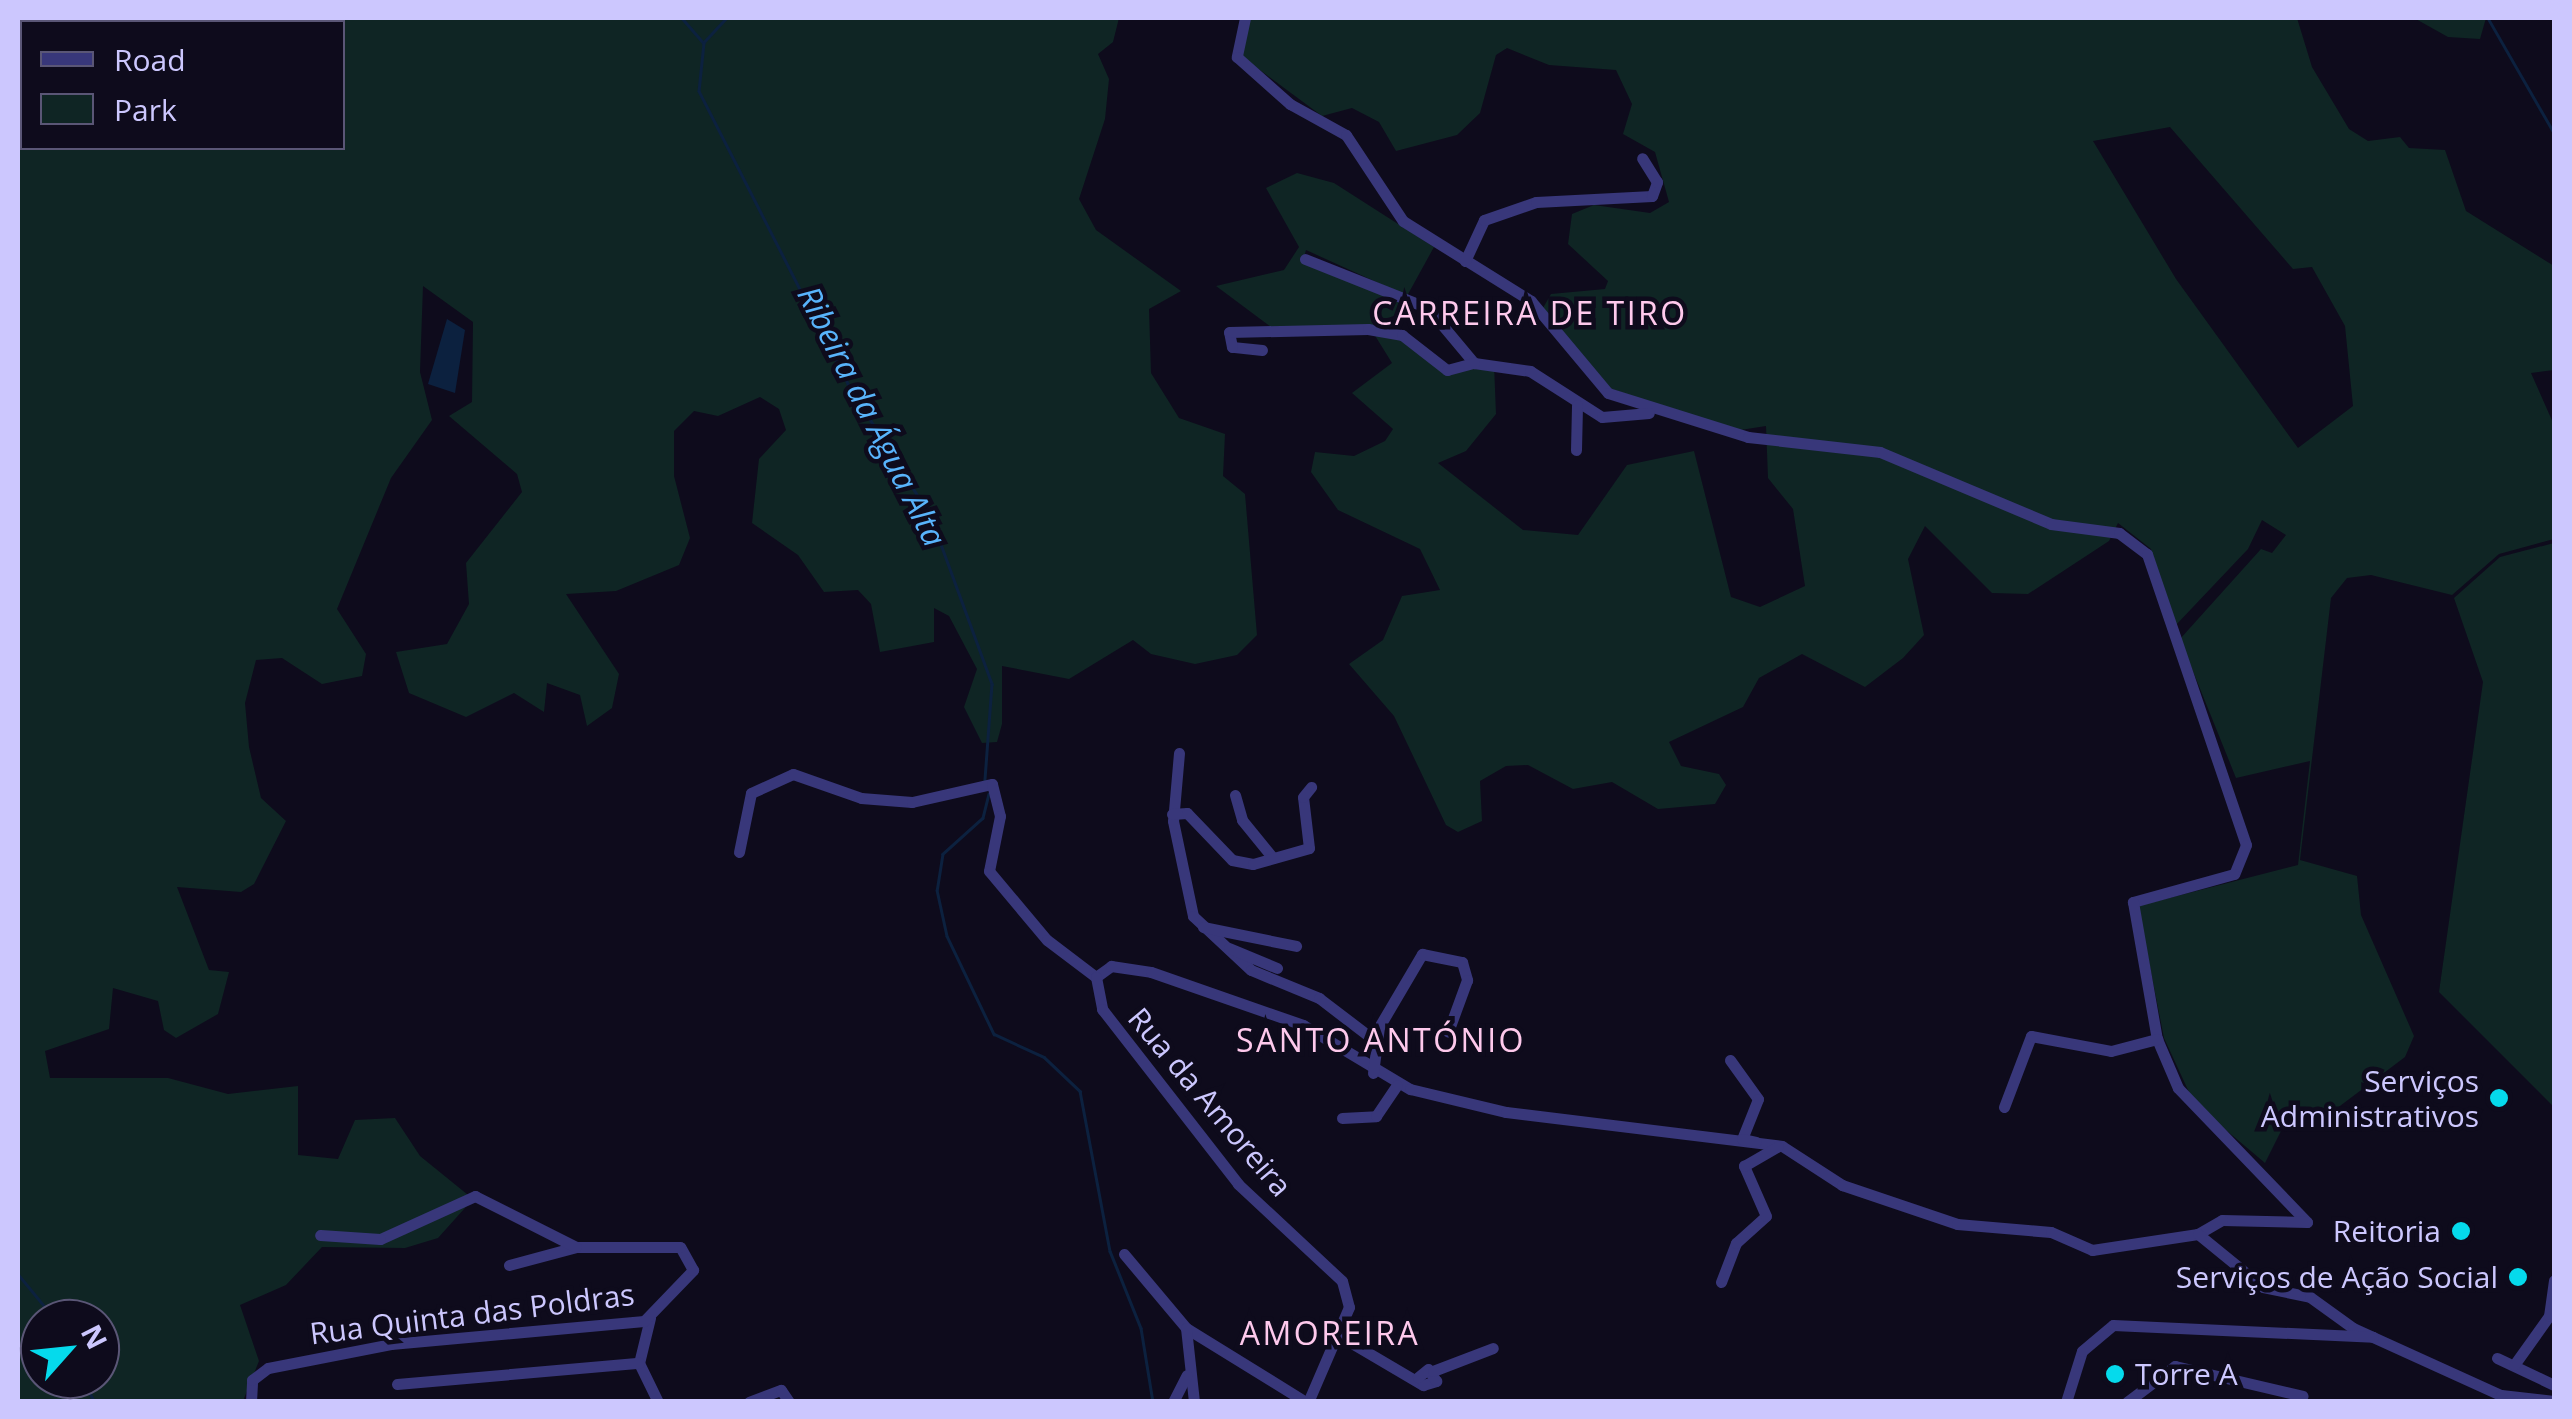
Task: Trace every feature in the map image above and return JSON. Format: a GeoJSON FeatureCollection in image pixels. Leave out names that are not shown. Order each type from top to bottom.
{"type":"FeatureCollection","features":[{"type":"Feature","properties":{"kind":"street"},"geometry":{"type":"LineString","coordinates":[[1244,18],[1237,57],[1290,104],[1346,135],[1403,221],[1531,301],[1608,393],[1653,412],[1748,437],[1870,449],[2051,524],[2138,543],[2246,845],[2234,874],[2133,902],[2158,1039],[2178,1088],[2307,1222],[2208,1225],[2191,1233],[2092,1250],[2050,1232],[1958,1224],[1842,1185],[1780,1146],[1742,1139],[1759,1106],[1730,1060]]}},
{"type":"Feature","properties":{"kind":"street"},"geometry":{"type":"LineString","coordinates":[[1465,261],[1478,223],[1525,206],[1652,196],[1657,182],[1642,158]]}},
{"type":"Feature","properties":{"kind":"street"},"geometry":{"type":"LineString","coordinates":[[1305,259],[1428,308],[1474,362]]}},
{"type":"Feature","properties":{"kind":"street"},"geometry":{"type":"LineString","coordinates":[[1262,350],[1232,347],[1229,332],[1368,329],[1402,335],[1447,370],[1474,362],[1530,371],[1577,405],[1602,417],[1653,412]]}},
{"type":"Feature","properties":{"kind":"street"},"geometry":{"type":"LineString","coordinates":[[1576,450],[1577,405]]}},
{"type":"Feature","properties":{"kind":"street"},"geometry":{"type":"LineString","coordinates":[[1179,753],[1172,814],[1181,889],[1203,928],[1225,948],[1374,1040]]}},
{"type":"Feature","properties":{"kind":"street"},"geometry":{"type":"LineString","coordinates":[[739,852],[750,793],[793,774],[861,798],[912,802],[981,784],[1000,795],[985,854],[999,889],[1096,977],[1111,966],[1138,970],[1336,1037],[1373,1073],[1398,1085],[1506,1112],[1780,1146]]}},
{"type":"Feature","properties":{"kind":"street"},"geometry":{"type":"LineString","coordinates":[[1172,814],[1187,813],[1232,860],[1273,858],[1313,841],[1303,797],[1311,787]]}},
{"type":"Feature","properties":{"kind":"street"},"geometry":{"type":"LineString","coordinates":[[1235,795],[1242,820],[1273,858]]}},
{"type":"Feature","properties":{"kind":"street"},"geometry":{"type":"LineString","coordinates":[[1203,928],[1296,946]]}},
{"type":"Feature","properties":{"kind":"street"},"geometry":{"type":"LineString","coordinates":[[1225,948],[1277,968]]}},
{"type":"Feature","properties":{"kind":"street"},"geometry":{"type":"LineString","coordinates":[[1373,1073],[1374,1040],[1410,968],[1433,952],[1462,962],[1467,980],[1448,1032]]}},
{"type":"Feature","properties":{"kind":"street","name":"Rua da Amoreira"},"geometry":{"type":"LineString","coordinates":[[1096,977],[1102,1010],[1238,1184],[1342,1281],[1350,1307],[1307,1402]]}},
{"type":"Feature","properties":{"kind":"street"},"geometry":{"type":"LineString","coordinates":[[2004,1108],[2031,1036],[2111,1050],[2158,1039]]}},
{"type":"Feature","properties":{"kind":"street"},"geometry":{"type":"LineString","coordinates":[[1342,1118],[1376,1116],[1398,1085]]}},
{"type":"Feature","properties":{"kind":"street"},"geometry":{"type":"LineString","coordinates":[[1720,1282],[1736,1242],[1766,1216],[1744,1166],[1780,1146]]}},
{"type":"Feature","properties":{"kind":"street","name":"Rua Quinta das Poldras"},"geometry":{"type":"LineString","coordinates":[[320,1235],[380,1239],[475,1196],[576,1247]]}},
{"type":"Feature","properties":{"kind":"street"},"geometry":{"type":"LineString","coordinates":[[2191,1233],[2264,1287],[2310,1297],[2373,1337],[2501,1395],[2554,1401]]}},
{"type":"Feature","properties":{"kind":"street","name":"Rua Quinta das Poldras"},"geometry":{"type":"LineString","coordinates":[[251,1402],[252,1380],[268,1368],[391,1344],[651,1317],[690,1278],[686,1252],[576,1247],[509,1265]]}},
{"type":"Feature","properties":{"kind":"street"},"geometry":{"type":"LineString","coordinates":[[1124,1254],[1186,1328],[1307,1402]]}},
{"type":"Feature","properties":{"kind":"street"},"geometry":{"type":"LineString","coordinates":[[2514,1365],[2549,1316],[2554,1280]]}},
{"type":"Feature","properties":{"kind":"street"},"geometry":{"type":"LineString","coordinates":[[651,1317],[639,1363],[658,1402]]}},
{"type":"Feature","properties":{"kind":"street"},"geometry":{"type":"LineString","coordinates":[[2066,1402],[2082,1351],[2114,1325],[2373,1337]]}},
{"type":"Feature","properties":{"kind":"street"},"geometry":{"type":"LineString","coordinates":[[1186,1328],[1187,1375],[1194,1402]]}},
{"type":"Feature","properties":{"kind":"street"},"geometry":{"type":"LineString","coordinates":[[1338,1335],[1433,1385],[1432,1371],[1492,1348]]}},
{"type":"Feature","properties":{"kind":"street"},"geometry":{"type":"LineString","coordinates":[[2497,1358],[2552,1380]]}},
{"type":"Feature","properties":{"kind":"street"},"geometry":{"type":"LineString","coordinates":[[396,1384],[639,1363]]}},
{"type":"Feature","properties":{"kind":"street"},"geometry":{"type":"LineString","coordinates":[[2126,1402],[2175,1366],[2303,1396]]}},
{"type":"Feature","properties":{"kind":"street"},"geometry":{"type":"LineString","coordinates":[[1174,1402],[1187,1375]]}},
{"type":"Feature","properties":{"kind":"street"},"geometry":{"type":"LineString","coordinates":[[749,1402],[766,1400],[780,1390],[789,1402]]}},
{"type":"Feature","properties":{"kind":"green space"},"geometry":{"type":"Polygon","coordinates":[[[18,18],[1119,18],[1113,42],[1098,54],[1109,79],[1105,119],[1079,199],[1096,230],[1181,291],[1149,309],[1151,373],[1179,418],[1225,434],[1223,476],[1245,494],[1257,635],[1237,655],[1195,664],[1151,654],[1133,640],[1069,679],[1002,666],[1002,724],[997,742],[982,743],[964,707],[977,669],[949,616],[934,608],[934,642],[880,652],[871,604],[858,590],[824,592],[798,555],[752,523],[759,459],[786,430],[779,409],[760,397],[718,416],[694,411],[674,431],[674,476],[690,538],[679,565],[616,591],[566,594],[619,674],[612,708],[587,726],[580,695],[547,683],[544,712],[514,693],[466,717],[409,693],[396,652],[447,644],[469,604],[466,563],[522,492],[517,474],[449,416],[472,402],[473,322],[423,286],[420,372],[432,420],[391,478],[337,609],[366,654],[362,676],[322,684],[282,658],[256,660],[245,703],[249,747],[261,798],[286,821],[254,884],[241,892],[177,887],[209,970],[229,972],[218,1014],[176,1038],[164,1030],[158,1001],[113,988],[109,1029],[45,1051],[50,1078],[168,1078],[228,1094],[298,1086],[298,1155],[338,1159],[355,1120],[395,1118],[420,1156],[473,1199],[438,1238],[405,1248],[322,1247],[286,1285],[240,1305],[259,1361],[243,1401],[18,1401],[18,18]]]}},
{"type":"Feature","properties":{"kind":"green space"},"geometry":{"type":"Polygon","coordinates":[[[1248,18],[2297,18],[2312,67],[2349,129],[2368,141],[2400,137],[2409,148],[2445,150],[2466,211],[2554,266],[2554,370],[2531,373],[2554,425],[2554,539],[2499,554],[2452,595],[2371,575],[2347,578],[2331,598],[2300,860],[2357,876],[2361,915],[2414,1036],[2405,1057],[2332,1112],[2287,1119],[2265,1163],[2194,1103],[2164,1038],[2138,906],[2298,865],[2310,761],[2236,778],[2180,639],[2261,549],[2272,553],[2286,535],[2262,520],[2248,549],[2175,626],[2151,549],[2118,523],[2109,541],[2028,594],[1992,593],[1925,526],[1908,559],[1924,635],[1903,658],[1865,687],[1802,654],[1759,678],[1743,707],[1669,742],[1681,766],[1719,774],[1726,785],[1715,804],[1658,809],[1612,782],[1573,789],[1528,765],[1506,766],[1480,781],[1482,821],[1458,832],[1446,825],[1394,716],[1349,664],[1383,640],[1402,596],[1440,590],[1420,549],[1338,510],[1311,472],[1315,452],[1354,456],[1385,441],[1393,429],[1352,393],[1392,363],[1374,334],[1275,330],[1216,286],[1284,270],[1299,247],[1266,188],[1297,173],[1334,183],[1434,247],[1407,296],[1306,250],[1303,261],[1399,302],[1390,331],[1441,368],[1494,364],[1496,414],[1466,451],[1438,463],[1523,530],[1578,535],[1627,465],[1694,451],[1731,597],[1760,607],[1805,586],[1793,509],[1768,478],[1766,426],[1734,431],[1606,387],[1543,308],[1551,294],[1605,289],[1608,281],[1568,244],[1572,214],[1594,205],[1650,213],[1669,202],[1655,152],[1623,134],[1632,104],[1616,70],[1549,65],[1507,48],[1496,55],[1480,113],[1457,135],[1396,151],[1379,122],[1352,108],[1322,116],[1241,56],[1248,18]],[[2170,127],[2093,141],[2176,279],[2298,448],[2353,406],[2345,326],[2312,267],[2293,269],[2170,127]]]}},
{"type":"Feature","properties":{"kind":"green space"},"geometry":{"type":"Polygon","coordinates":[[[2414,18],[2486,18],[2480,39],[2448,37],[2414,18]]]}},
{"type":"Feature","properties":{"kind":"green space"},"geometry":{"type":"Polygon","coordinates":[[[2554,543],[2554,1107],[2439,992],[2483,682],[2454,598],[2500,557],[2554,543]]]}},
{"type":"Feature","properties":{"kind":"water"},"geometry":{"type":"Polygon","coordinates":[[[447,319],[465,330],[455,393],[428,384],[447,319]]]}},
{"type":"Feature","properties":{"kind":"waterway"},"geometry":{"type":"LineString","coordinates":[[682,18],[704,43]]}},
{"type":"Feature","properties":{"kind":"waterway","name":"Ribeira da Água Alta"},"geometry":{"type":"LineString","coordinates":[[727,18],[704,43],[699,91],[848,384],[931,517],[992,684],[985,780]]}},
{"type":"Feature","properties":{"kind":"waterway"},"geometry":{"type":"LineString","coordinates":[[2488,18],[2554,133]]}},
{"type":"Feature","properties":{"kind":"waterway","name":"Ribeira da Água Alta"},"geometry":{"type":"LineString","coordinates":[[989,794],[983,818],[943,854],[937,890],[947,936],[994,1034],[1044,1057],[1080,1091],[1110,1251],[1141,1328],[1153,1402]]}},
{"type":"Feature","properties":{"kind":"waterway"},"geometry":{"type":"LineString","coordinates":[[18,1274],[39,1299]]}},
{"type":"Feature","properties":{"kind":"place","name":"Serviços Administrativos"},"geometry":{"type":"Point","coordinates":[2499,1098]}},
{"type":"Feature","properties":{"kind":"place","name":"Reitoria"},"geometry":{"type":"Point","coordinates":[2461,1231]}},
{"type":"Feature","properties":{"kind":"place","name":"Serviços de Ação Social"},"geometry":{"type":"Point","coordinates":[2518,1277]}},
{"type":"Feature","properties":{"kind":"place","name":"Torre A"},"geometry":{"type":"Point","coordinates":[2115,1374]}},
{"type":"Feature","properties":{"kind":"district","name":"CARREIRA DE TIRO"},"geometry":{"type":"Point","coordinates":[1530,313]}},
{"type":"Feature","properties":{"kind":"district","name":"SANTO ANTÓNIO"},"geometry":{"type":"Point","coordinates":[1381,1040]}},
{"type":"Feature","properties":{"kind":"district","name":"AMOREIRA"},"geometry":{"type":"Point","coordinates":[1330,1333]}}]}
